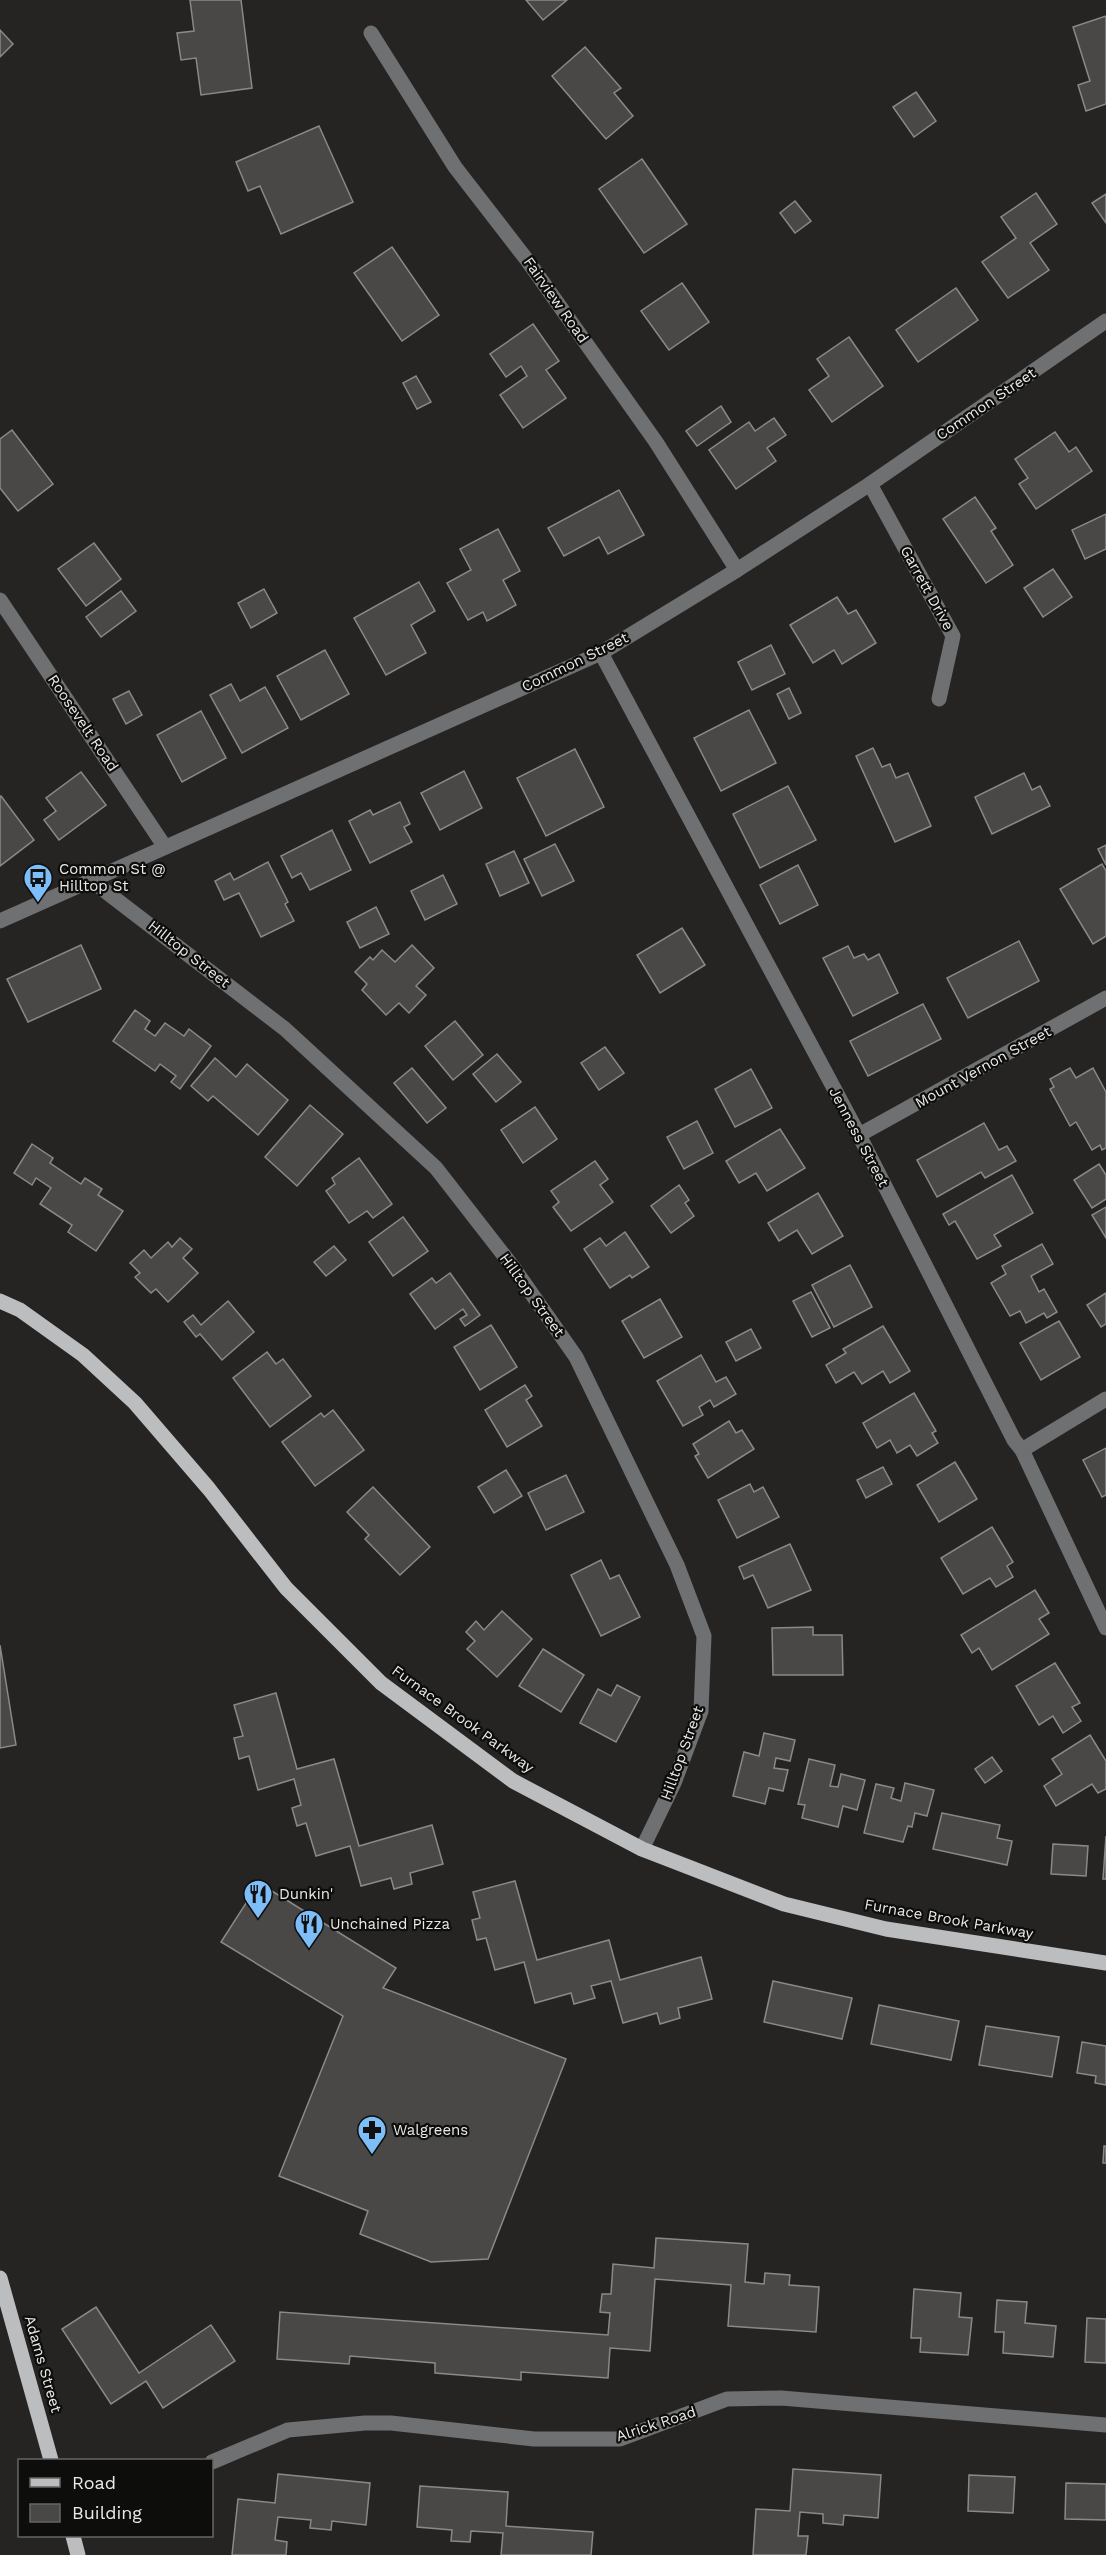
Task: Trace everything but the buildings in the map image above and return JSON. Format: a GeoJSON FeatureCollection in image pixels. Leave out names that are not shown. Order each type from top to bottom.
{"type":"FeatureCollection","features":[{"type":"Feature","properties":{"kind":"main road","name":"Furnace Brook Parkway"},"geometry":{"type":"LineString","coordinates":[[0,1301],[21,1310],[83,1355],[135,1403],[209,1489],[286,1588],[381,1683],[513,1781],[642,1849],[784,1904],[874,1926],[1106,1963]]}},
{"type":"Feature","properties":{"kind":"main road","name":"Adams Street"},"geometry":{"type":"LineString","coordinates":[[0,2278],[51,2459]]}},
{"type":"Feature","properties":{"kind":"main road"},"geometry":{"type":"LineString","coordinates":[[74,2537],[78,2555]]}},
{"type":"Feature","properties":{"kind":"street","name":"Fairview Road"},"geometry":{"type":"LineString","coordinates":[[371,33],[455,167],[527,260],[656,442],[737,570]]}},
{"type":"Feature","properties":{"kind":"street","name":"Common Street"},"geometry":{"type":"LineString","coordinates":[[0,921],[601,653],[737,570],[870,484],[1106,321]]}},
{"type":"Feature","properties":{"kind":"street","name":"Garrett Drive"},"geometry":{"type":"LineString","coordinates":[[870,484],[953,636],[939,699]]}},
{"type":"Feature","properties":{"kind":"street","name":"Roosevelt Road"},"geometry":{"type":"LineString","coordinates":[[0,600],[165,848]]}},
{"type":"Feature","properties":{"kind":"street","name":"Jenness Street"},"geometry":{"type":"LineString","coordinates":[[601,653],[859,1135],[1014,1440],[1022,1450],[1106,1628]]}},
{"type":"Feature","properties":{"kind":"street","name":"Hilltop Street"},"geometry":{"type":"LineString","coordinates":[[92,881],[285,1029],[436,1168],[513,1267],[576,1357],[677,1566],[704,1636],[701,1711],[674,1783],[642,1849]]}},
{"type":"Feature","properties":{"kind":"street","name":"Mount Vernon Street"},"geometry":{"type":"LineString","coordinates":[[859,1135],[1106,998]]}},
{"type":"Feature","properties":{"kind":"street"},"geometry":{"type":"LineString","coordinates":[[1022,1450],[1106,1399]]}},
{"type":"Feature","properties":{"kind":"street","name":"Alrick Road"},"geometry":{"type":"LineString","coordinates":[[213,2462],[288,2430],[365,2423],[391,2423],[534,2439],[620,2439],[727,2399],[781,2398],[1106,2425]]}},
{"type":"Feature","properties":{"kind":"place","name":"Common St @ Hilltop St"},"geometry":{"type":"Point","coordinates":[38,904]}},
{"type":"Feature","properties":{"kind":"place","name":"Dunkin'"},"geometry":{"type":"Point","coordinates":[258,1920]}},
{"type":"Feature","properties":{"kind":"place","name":"Unchained Pizza"},"geometry":{"type":"Point","coordinates":[309,1950]}},
{"type":"Feature","properties":{"kind":"place","name":"Walgreens"},"geometry":{"type":"Point","coordinates":[372,2156]}}]}
